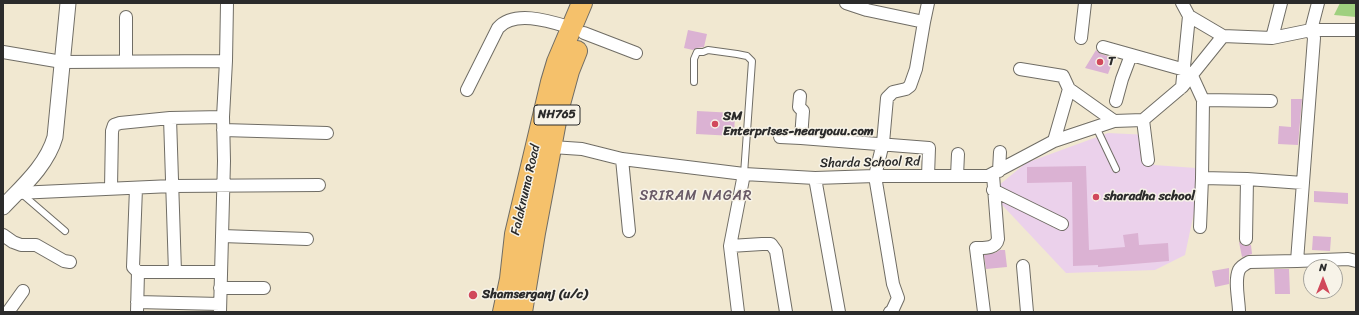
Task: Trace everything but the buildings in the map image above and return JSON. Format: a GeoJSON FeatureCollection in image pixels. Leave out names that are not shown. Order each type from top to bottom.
{"type":"FeatureCollection","features":[{"type":"Feature","properties":{"kind":"highway","name":"Falaknuma Road"},"geometry":{"type":"LineString","coordinates":[[578,30],[582,3]]}},
{"type":"Feature","properties":{"kind":"highway","name":"Falaknuma Road"},"geometry":{"type":"LineString","coordinates":[[522,312],[535,232],[551,82],[557,62],[596,3]]}},
{"type":"Feature","properties":{"kind":"highway","name":"Falaknuma Road"},"geometry":{"type":"LineString","coordinates":[[503,312],[510,279],[515,234],[545,144]]}},
{"type":"Feature","properties":{"kind":"street"},"geometry":{"type":"LineString","coordinates":[[3,207],[13,193],[44,162],[52,148],[55,137],[68,3]]}},
{"type":"Feature","properties":{"kind":"street"},"geometry":{"type":"LineString","coordinates":[[138,272],[137,307],[220,308],[224,186],[223,117],[227,3]]}},
{"type":"Feature","properties":{"kind":"street"},"geometry":{"type":"LineString","coordinates":[[846,3],[867,10],[924,22]]}},
{"type":"Feature","properties":{"kind":"street"},"geometry":{"type":"LineString","coordinates":[[890,312],[892,311],[898,298],[893,284],[875,176],[883,143],[887,98],[893,92],[906,90],[910,86],[916,70],[928,3]]}},
{"type":"Feature","properties":{"kind":"street"},"geometry":{"type":"LineString","coordinates":[[1080,38],[1085,3]]}},
{"type":"Feature","properties":{"kind":"street"},"geometry":{"type":"LineString","coordinates":[[1182,3],[1189,16],[1188,73],[1203,100],[1200,227]]}},
{"type":"Feature","properties":{"kind":"street"},"geometry":{"type":"LineString","coordinates":[[1272,38],[1281,3]]}},
{"type":"Feature","properties":{"kind":"street"},"geometry":{"type":"LineString","coordinates":[[1297,261],[1314,38],[1311,30],[1318,3]]}},
{"type":"Feature","properties":{"kind":"street"},"geometry":{"type":"LineString","coordinates":[[1189,16],[1223,36],[1272,38],[1311,30],[1356,30]]}},
{"type":"Feature","properties":{"kind":"street"},"geometry":{"type":"LineString","coordinates":[[126,17],[126,62]]}},
{"type":"Feature","properties":{"kind":"street"},"geometry":{"type":"LineString","coordinates":[[467,90],[498,28],[505,22],[524,18],[541,18],[578,30],[636,53]]}},
{"type":"Feature","properties":{"kind":"street"},"geometry":{"type":"LineString","coordinates":[[1148,160],[1143,120],[1182,87],[1188,73],[1223,36]]}},
{"type":"Feature","properties":{"kind":"street"},"geometry":{"type":"LineString","coordinates":[[1103,47],[1188,73]]}},
{"type":"Feature","properties":{"kind":"street"},"geometry":{"type":"LineString","coordinates":[[3,52],[62,62],[226,61]]}},
{"type":"Feature","properties":{"kind":"street"},"geometry":{"type":"LineString","coordinates":[[1116,101],[1131,55]]}},
{"type":"Feature","properties":{"kind":"street"},"geometry":{"type":"LineString","coordinates":[[1020,69],[1063,76],[1069,90],[1114,121]]}},
{"type":"Feature","properties":{"kind":"street"},"geometry":{"type":"LineString","coordinates":[[1054,140],[1069,90]]}},
{"type":"Feature","properties":{"kind":"street"},"geometry":{"type":"LineString","coordinates":[[800,96],[799,107],[803,111],[802,138]]}},
{"type":"Feature","properties":{"kind":"street"},"geometry":{"type":"LineString","coordinates":[[1203,100],[1271,101]]}},
{"type":"Feature","properties":{"kind":"street"},"geometry":{"type":"LineString","coordinates":[[111,188],[112,131],[114,125],[120,123],[170,118],[223,117]]}},
{"type":"Feature","properties":{"kind":"street"},"geometry":{"type":"LineString","coordinates":[[170,118],[175,272]]}},
{"type":"Feature","properties":{"kind":"street","name":"Sharda School Rd"},"geometry":{"type":"LineString","coordinates":[[545,144],[582,149],[622,159],[744,174],[815,178],[875,176],[988,176],[1054,140],[1114,121],[1143,120]]}},
{"type":"Feature","properties":{"kind":"street"},"geometry":{"type":"LineString","coordinates":[[223,130],[327,133]]}},
{"type":"Feature","properties":{"kind":"street"},"geometry":{"type":"LineString","coordinates":[[780,137],[883,143],[929,148],[928,176]]}},
{"type":"Feature","properties":{"kind":"street"},"geometry":{"type":"LineString","coordinates":[[984,312],[976,248],[994,246],[997,244],[998,239],[993,190],[1000,152]]}},
{"type":"Feature","properties":{"kind":"street"},"geometry":{"type":"LineString","coordinates":[[956,176],[958,154]]}},
{"type":"Feature","properties":{"kind":"street"},"geometry":{"type":"LineString","coordinates":[[622,159],[629,231]]}},
{"type":"Feature","properties":{"kind":"street"},"geometry":{"type":"LineString","coordinates":[[738,312],[730,246],[744,174]]}},
{"type":"Feature","properties":{"kind":"street"},"geometry":{"type":"LineString","coordinates":[[815,178],[839,312]]}},
{"type":"Feature","properties":{"kind":"street"},"geometry":{"type":"LineString","coordinates":[[1202,178],[1303,182]]}},
{"type":"Feature","properties":{"kind":"street"},"geometry":{"type":"LineString","coordinates":[[1246,240],[1247,179]]}},
{"type":"Feature","properties":{"kind":"street"},"geometry":{"type":"LineString","coordinates":[[13,193],[172,186],[319,185]]}},
{"type":"Feature","properties":{"kind":"street"},"geometry":{"type":"LineString","coordinates":[[136,188],[133,267],[138,272],[222,272]]}},
{"type":"Feature","properties":{"kind":"street"},"geometry":{"type":"LineString","coordinates":[[993,190],[1062,224]]}},
{"type":"Feature","properties":{"kind":"street"},"geometry":{"type":"LineString","coordinates":[[3,235],[21,245],[36,245],[64,261],[70,262]]}},
{"type":"Feature","properties":{"kind":"street"},"geometry":{"type":"LineString","coordinates":[[222,236],[307,239]]}},
{"type":"Feature","properties":{"kind":"street"},"geometry":{"type":"LineString","coordinates":[[730,246],[771,244],[776,251],[786,312]]}},
{"type":"Feature","properties":{"kind":"street"},"geometry":{"type":"LineString","coordinates":[[1240,312],[1237,279],[1239,270],[1249,262],[1356,260]]}},
{"type":"Feature","properties":{"kind":"street"},"geometry":{"type":"LineString","coordinates":[[1023,266],[1027,312]]}},
{"type":"Feature","properties":{"kind":"street"},"geometry":{"type":"LineString","coordinates":[[220,288],[264,288]]}},
{"type":"Feature","properties":{"kind":"street"},"geometry":{"type":"LineString","coordinates":[[8,312],[23,291]]}},
{"type":"Feature","properties":{"kind":"lane"},"geometry":{"type":"LineString","coordinates":[[694,82],[694,59],[697,52],[708,50],[730,53],[747,56],[752,61],[744,174]]}},
{"type":"Feature","properties":{"kind":"lane"},"geometry":{"type":"LineString","coordinates":[[1096,127],[1116,169]]}},
{"type":"Feature","properties":{"kind":"lane"},"geometry":{"type":"LineString","coordinates":[[13,193],[65,231]]}},
{"type":"Feature","properties":{"kind":"shaded area","name":"sharadha school"},"geometry":{"type":"Polygon","coordinates":[[[1108,133],[1149,135],[1154,165],[1196,168],[1196,203],[1185,255],[1155,270],[1066,273],[989,191],[993,190],[1026,163],[1108,133]]]}},
{"type":"Feature","properties":{"kind":"green space"},"geometry":{"type":"Polygon","coordinates":[[[1340,3],[1356,3],[1356,17],[1334,15],[1340,3]]]}},
{"type":"Feature","properties":{"kind":"place","name":"T"},"geometry":{"type":"Point","coordinates":[1100,62]}},
{"type":"Feature","properties":{"kind":"place","name":"SM Enterprises-nearyouu.com"},"geometry":{"type":"Point","coordinates":[715,124]}},
{"type":"Feature","properties":{"kind":"place","name":"sharadha school"},"geometry":{"type":"Point","coordinates":[1096,197]}},
{"type":"Feature","properties":{"kind":"place","name":"Shamserganj (u/c)"},"geometry":{"type":"Point","coordinates":[473,295]}},
{"type":"Feature","properties":{"kind":"district","name":"SRIRAM NAGAR"},"geometry":{"type":"Point","coordinates":[696,196]}}]}
